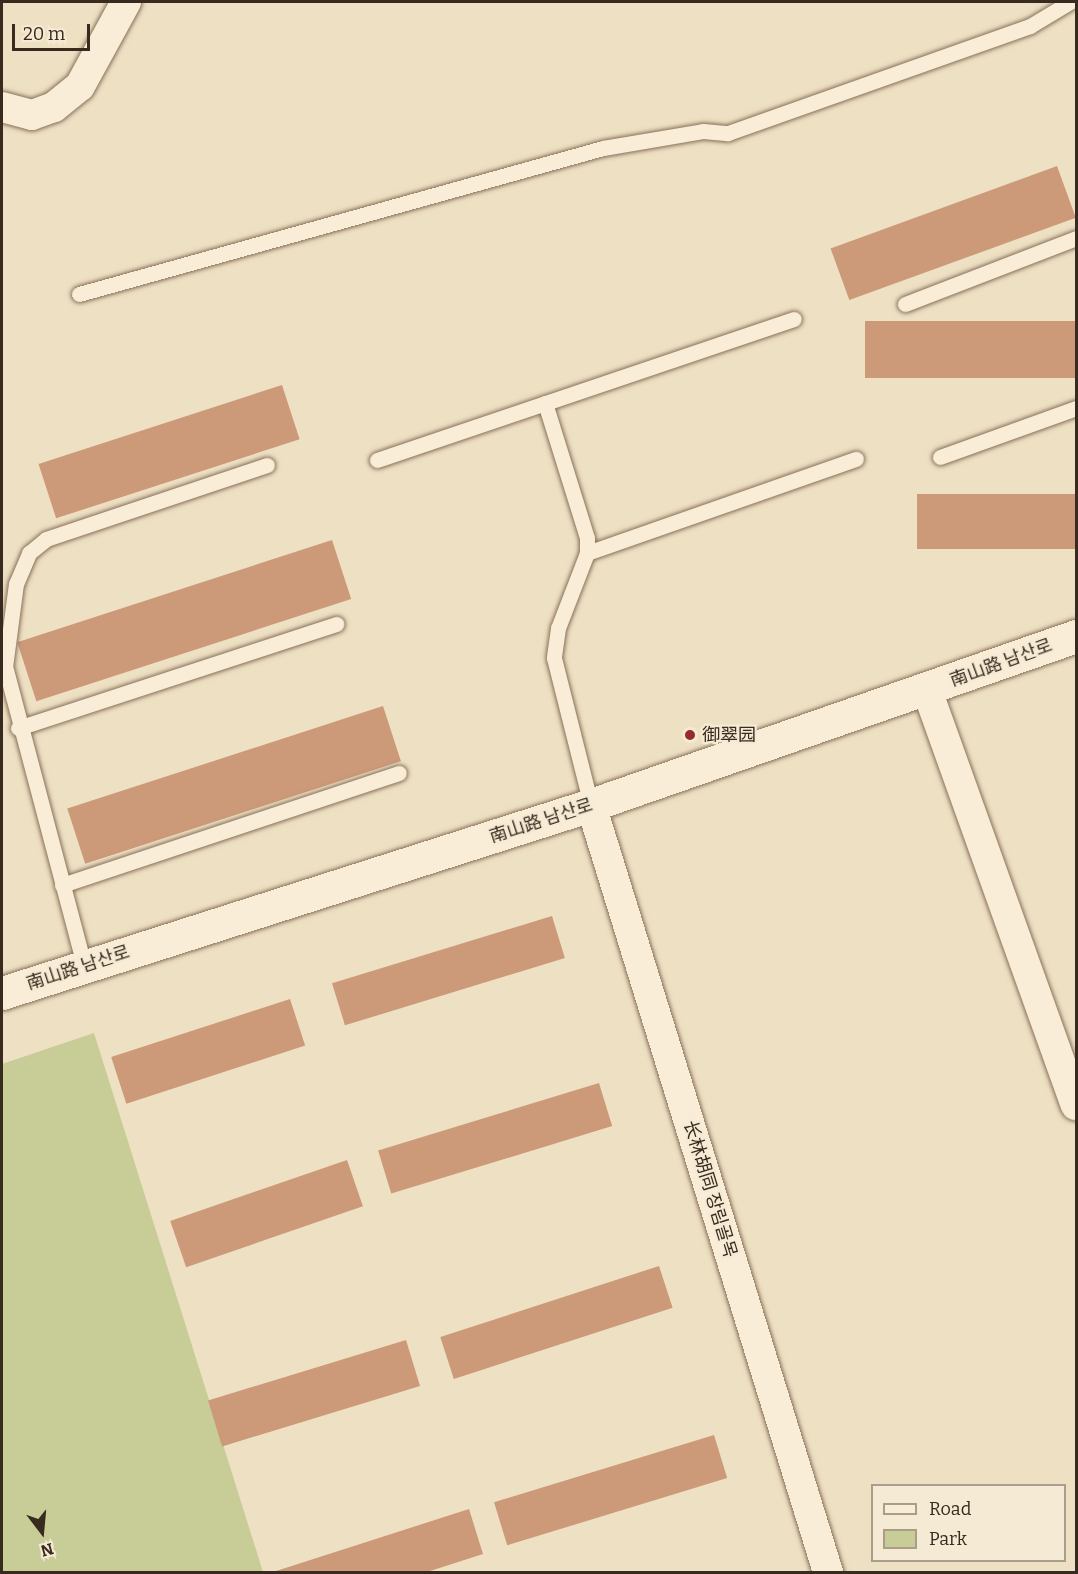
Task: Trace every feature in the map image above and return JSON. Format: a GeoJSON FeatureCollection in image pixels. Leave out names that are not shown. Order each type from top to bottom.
{"type":"FeatureCollection","features":[{"type":"Feature","properties":{"kind":"street"},"geometry":{"type":"LineString","coordinates":[[2,107],[32,115],[54,107],[80,86],[126,2]]}},
{"type":"Feature","properties":{"kind":"street","name":"南山路 남산로"},"geometry":{"type":"LineString","coordinates":[[2,993],[591,805],[1077,636]]}},
{"type":"Feature","properties":{"kind":"street"},"geometry":{"type":"LineString","coordinates":[[927,690],[1077,1105]]}},
{"type":"Feature","properties":{"kind":"street","name":"长林胡同 장림골목"},"geometry":{"type":"LineString","coordinates":[[591,805],[828,1572]]}},
{"type":"Feature","properties":{"kind":"lane"},"geometry":{"type":"LineString","coordinates":[[79,294],[603,148],[703,131],[728,132],[1030,26],[1070,2]]}},
{"type":"Feature","properties":{"kind":"lane"},"geometry":{"type":"LineString","coordinates":[[905,304],[1077,238]]}},
{"type":"Feature","properties":{"kind":"lane"},"geometry":{"type":"LineString","coordinates":[[377,460],[794,319]]}},
{"type":"Feature","properties":{"kind":"lane"},"geometry":{"type":"LineString","coordinates":[[545,403],[587,553],[558,628],[554,658],[591,805]]}},
{"type":"Feature","properties":{"kind":"lane"},"geometry":{"type":"LineString","coordinates":[[940,457],[1077,408]]}},
{"type":"Feature","properties":{"kind":"lane"},"geometry":{"type":"LineString","coordinates":[[587,553],[856,459]]}},
{"type":"Feature","properties":{"kind":"lane"},"geometry":{"type":"LineString","coordinates":[[84,965],[18,728],[4,667],[6,624],[29,553],[46,539],[267,465]]}},
{"type":"Feature","properties":{"kind":"lane"},"geometry":{"type":"LineString","coordinates":[[18,728],[336,624]]}},
{"type":"Feature","properties":{"kind":"lane"},"geometry":{"type":"LineString","coordinates":[[62,885],[399,773]]}},
{"type":"Feature","properties":{"kind":"green space"},"geometry":{"type":"Polygon","coordinates":[[[94,1033],[263,1572],[2,1572],[2,1064],[94,1033]]]}},
{"type":"Feature","properties":{"kind":"building"},"geometry":{"type":"Polygon","coordinates":[[[1057,166],[1076,218],[849,300],[831,248],[1057,166]]]}},
{"type":"Feature","properties":{"kind":"building"},"geometry":{"type":"Polygon","coordinates":[[[865,321],[1076,321],[1076,378],[865,378],[865,321]]]}},
{"type":"Feature","properties":{"kind":"building"},"geometry":{"type":"Polygon","coordinates":[[[282,385],[300,439],[56,518],[39,464],[282,385]]]}},
{"type":"Feature","properties":{"kind":"building"},"geometry":{"type":"Polygon","coordinates":[[[917,494],[1076,494],[1076,549],[917,549],[917,494]]]}},
{"type":"Feature","properties":{"kind":"building"},"geometry":{"type":"Polygon","coordinates":[[[332,540],[351,599],[36,701],[17,642],[332,540]]]}},
{"type":"Feature","properties":{"kind":"building"},"geometry":{"type":"Polygon","coordinates":[[[383,706],[401,761],[85,864],[67,809],[383,706]]]}},
{"type":"Feature","properties":{"kind":"building"},"geometry":{"type":"Polygon","coordinates":[[[552,916],[565,958],[345,1025],[332,983],[552,916]]]}},
{"type":"Feature","properties":{"kind":"building"},"geometry":{"type":"Polygon","coordinates":[[[290,999],[305,1046],[126,1104],[111,1057],[290,999]]]}},
{"type":"Feature","properties":{"kind":"building"},"geometry":{"type":"Polygon","coordinates":[[[599,1083],[612,1126],[391,1194],[378,1151],[599,1083]]]}},
{"type":"Feature","properties":{"kind":"building"},"geometry":{"type":"Polygon","coordinates":[[[347,1160],[363,1206],[186,1267],[170,1221],[347,1160]]]}},
{"type":"Feature","properties":{"kind":"building"},"geometry":{"type":"Polygon","coordinates":[[[659,1266],[673,1308],[454,1379],[440,1337],[659,1266]]]}},
{"type":"Feature","properties":{"kind":"building"},"geometry":{"type":"Polygon","coordinates":[[[406,1340],[420,1386],[222,1446],[208,1401],[406,1340]]]}},
{"type":"Feature","properties":{"kind":"building"},"geometry":{"type":"Polygon","coordinates":[[[714,1435],[727,1478],[507,1545],[494,1502],[714,1435]]]}},
{"type":"Feature","properties":{"kind":"building"},"geometry":{"type":"Polygon","coordinates":[[[469,1509],[483,1554],[427,1572],[273,1572],[469,1509]]]}},
{"type":"Feature","properties":{"kind":"place","name":"御翠园"},"geometry":{"type":"Point","coordinates":[690,735]}}]}
